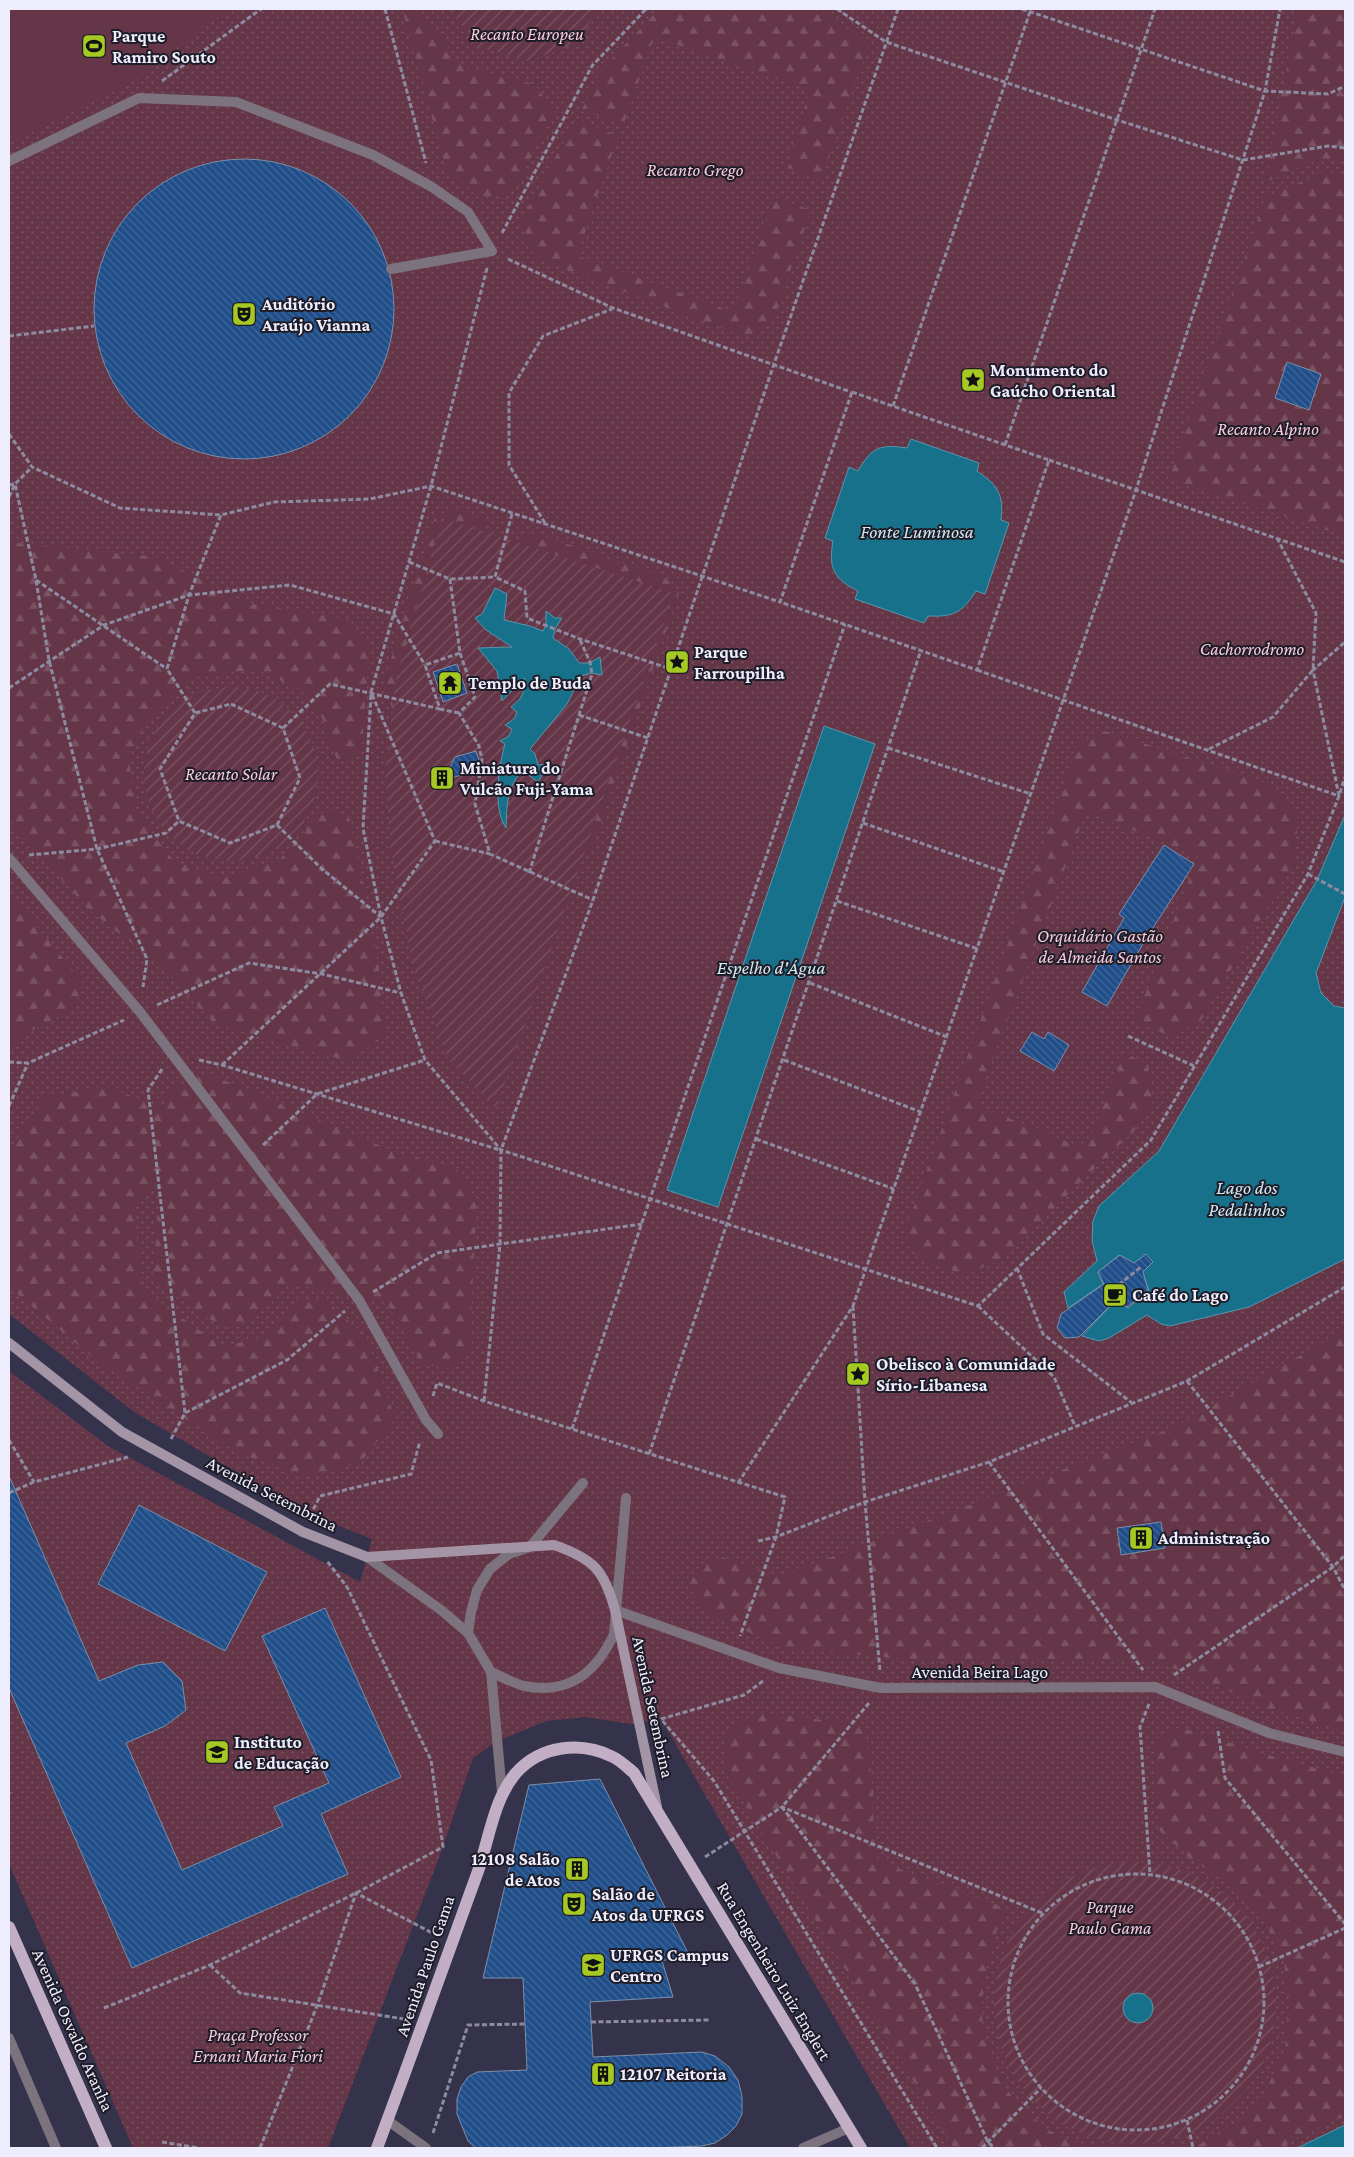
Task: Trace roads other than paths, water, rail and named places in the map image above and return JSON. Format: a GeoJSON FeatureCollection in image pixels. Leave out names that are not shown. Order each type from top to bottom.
{"type":"FeatureCollection","features":[{"type":"Feature","properties":{"kind":"main road","name":"Avenida Paulo Gama"},"geometry":{"type":"LineString","coordinates":[[377,2148],[425,2022],[484,1854],[502,1793],[518,1772],[536,1756],[563,1747],[591,1748],[615,1758],[634,1773],[658,1811]]}},
{"type":"Feature","properties":{"kind":"main road","name":"Rua Engenheiro Luiz Englert"},"geometry":{"type":"LineString","coordinates":[[658,1811],[861,2148]]}},
{"type":"Feature","properties":{"kind":"main road","name":"Avenida Osvaldo Aranha"},"geometry":{"type":"LineString","coordinates":[[9,1926],[106,2148]]}},
{"type":"Feature","properties":{"kind":"street","name":"Avenida Setembrina"},"geometry":{"type":"LineString","coordinates":[[9,1343],[122,1432],[303,1532],[367,1557],[554,1545],[576,1553],[595,1566],[608,1587],[615,1610],[658,1811]]}},
{"type":"Feature","properties":{"kind":"lane"},"geometry":{"type":"LineString","coordinates":[[9,160],[139,98],[236,102],[373,154],[432,187],[468,212],[492,251],[391,269]]}},
{"type":"Feature","properties":{"kind":"lane"},"geometry":{"type":"LineString","coordinates":[[9,858],[140,1012],[360,1300],[426,1420],[438,1434]]}},
{"type":"Feature","properties":{"kind":"lane"},"geometry":{"type":"LineString","coordinates":[[468,1633],[477,1590],[490,1569],[509,1554],[530,1547],[583,1482]]}},
{"type":"Feature","properties":{"kind":"lane"},"geometry":{"type":"LineString","coordinates":[[615,1610],[626,1498]]}},
{"type":"Feature","properties":{"kind":"lane","name":"Avenida Paulo Gama"},"geometry":{"type":"LineString","coordinates":[[367,1557],[442,1610],[468,1633],[492,1672],[502,1793]]}},
{"type":"Feature","properties":{"kind":"lane","name":"Avenida Beira Lago"},"geometry":{"type":"LineString","coordinates":[[615,1610],[779,1668],[881,1688],[1156,1687],[1269,1733],[1345,1752]]}},
{"type":"Feature","properties":{"kind":"lane","name":"Avenida Setembrina"},"geometry":{"type":"LineString","coordinates":[[492,1672],[522,1685],[545,1689],[568,1683],[589,1672],[604,1655],[614,1634],[615,1610]]}},
{"type":"Feature","properties":{"kind":"lane"},"geometry":{"type":"LineString","coordinates":[[9,2038],[56,2148]]}},
{"type":"Feature","properties":{"kind":"lane"},"geometry":{"type":"LineString","coordinates":[[388,2120],[426,2148]]}},
{"type":"Feature","properties":{"kind":"lane"},"geometry":{"type":"LineString","coordinates":[[803,2148],[849,2128]]}},
{"type":"Feature","properties":{"kind":"water","name":"Fonte Luminosa"},"geometry":{"type":"Polygon","coordinates":[[[911,439],[979,463],[977,471],[990,481],[998,491],[1002,511],[1001,520],[1009,523],[985,594],[976,591],[962,609],[944,616],[928,616],[924,623],[855,599],[858,591],[838,577],[832,566],[831,559],[833,541],[825,538],[849,467],[858,471],[873,452],[883,447],[907,448],[911,439]]]}},
{"type":"Feature","properties":{"kind":"water"},"geometry":{"type":"Polygon","coordinates":[[[495,588],[507,594],[504,620],[543,631],[546,625],[546,611],[555,618],[562,618],[555,629],[553,638],[569,649],[579,663],[589,663],[600,657],[602,675],[591,673],[581,676],[567,704],[530,749],[535,754],[538,765],[549,764],[538,782],[523,771],[517,777],[510,790],[506,828],[499,809],[498,798],[499,775],[505,744],[500,741],[509,736],[512,729],[505,725],[514,719],[517,712],[511,707],[520,699],[527,684],[524,678],[502,701],[497,671],[478,648],[512,647],[486,630],[475,618],[482,614],[495,588]]]}},
{"type":"Feature","properties":{"kind":"water","name":"Espelho d'Água"},"geometry":{"type":"Polygon","coordinates":[[[824,726],[875,744],[718,1207],[667,1190],[824,726]]]}},
{"type":"Feature","properties":{"kind":"water","name":"Lago dos Pedalinhos"},"geometry":{"type":"Polygon","coordinates":[[[1345,815],[1345,897],[1316,973],[1321,993],[1334,1006],[1345,1008],[1345,1259],[1249,1307],[1170,1326],[1161,1324],[1147,1315],[1109,1338],[1099,1341],[1082,1336],[1116,1300],[1128,1308],[1149,1291],[1141,1267],[1119,1255],[1098,1272],[1103,1284],[1068,1308],[1064,1292],[1097,1261],[1092,1240],[1093,1221],[1099,1206],[1159,1151],[1317,880],[1345,815]]]}},
{"type":"Feature","properties":{"kind":"water"},"geometry":{"type":"Polygon","coordinates":[[[1138,1993],[1144,1994],[1152,2002],[1152,2014],[1144,2022],[1138,2023],[1132,2022],[1124,2014],[1123,2008],[1124,2002],[1132,1994],[1138,1993]]]}},
{"type":"Feature","properties":{"kind":"water"},"geometry":{"type":"Polygon","coordinates":[[[1345,2125],[1345,2148],[1297,2148],[1345,2125]]]}},
{"type":"Feature","properties":{"kind":"place","name":"Parque Ramiro Souto"},"geometry":{"type":"Point","coordinates":[94,46]}},
{"type":"Feature","properties":{"kind":"place","name":"Auditório Araújo Vianna"},"geometry":{"type":"Point","coordinates":[244,314]}},
{"type":"Feature","properties":{"kind":"place","name":"Monumento do Gaúcho Oriental"},"geometry":{"type":"Point","coordinates":[973,380]}},
{"type":"Feature","properties":{"kind":"place","name":"Parque Farroupilha"},"geometry":{"type":"Point","coordinates":[677,662]}},
{"type":"Feature","properties":{"kind":"place","name":"Templo de Buda"},"geometry":{"type":"Point","coordinates":[450,683]}},
{"type":"Feature","properties":{"kind":"place","name":"Miniatura do Vulcão Fuji-Yama"},"geometry":{"type":"Point","coordinates":[442,778]}},
{"type":"Feature","properties":{"kind":"place","name":"Café do Lago"},"geometry":{"type":"Point","coordinates":[1115,1295]}},
{"type":"Feature","properties":{"kind":"place","name":"Obelisco à Comunidade Sírio-Libanesa"},"geometry":{"type":"Point","coordinates":[858,1374]}},
{"type":"Feature","properties":{"kind":"place","name":"Administração"},"geometry":{"type":"Point","coordinates":[1141,1538]}},
{"type":"Feature","properties":{"kind":"place","name":"Instituto de Educação"},"geometry":{"type":"Point","coordinates":[217,1752]}},
{"type":"Feature","properties":{"kind":"place","name":"12108 Salão de Atos"},"geometry":{"type":"Point","coordinates":[577,1869]}},
{"type":"Feature","properties":{"kind":"place","name":"Salão de Atos da UFRGS"},"geometry":{"type":"Point","coordinates":[574,1904]}},
{"type":"Feature","properties":{"kind":"place","name":"UFRGS Campus Centro"},"geometry":{"type":"Point","coordinates":[593,1965]}},
{"type":"Feature","properties":{"kind":"place","name":"12107 Reitoria"},"geometry":{"type":"Point","coordinates":[603,2074]}},
{"type":"Feature","properties":{"kind":"park label","name":"Recanto Europeu"},"geometry":{"type":"Point","coordinates":[527,34]}},
{"type":"Feature","properties":{"kind":"park label","name":"Recanto Grego"},"geometry":{"type":"Point","coordinates":[695,170]}},
{"type":"Feature","properties":{"kind":"park label","name":"Recanto Alpino"},"geometry":{"type":"Point","coordinates":[1268,429]}},
{"type":"Feature","properties":{"kind":"park label","name":"Cachorrodromo"},"geometry":{"type":"Point","coordinates":[1252,649]}},
{"type":"Feature","properties":{"kind":"park label","name":"Recanto Solar"},"geometry":{"type":"Point","coordinates":[231,774]}},
{"type":"Feature","properties":{"kind":"park label","name":"Orquidário Gastão de Almeida Santos"},"geometry":{"type":"Point","coordinates":[1100,946]}},
{"type":"Feature","properties":{"kind":"park label","name":"Parque Paulo Gama"},"geometry":{"type":"Point","coordinates":[1110,1917]}},
{"type":"Feature","properties":{"kind":"park label","name":"Praça Professor Ernani Maria Fiori"},"geometry":{"type":"Point","coordinates":[258,2045]}}]}
